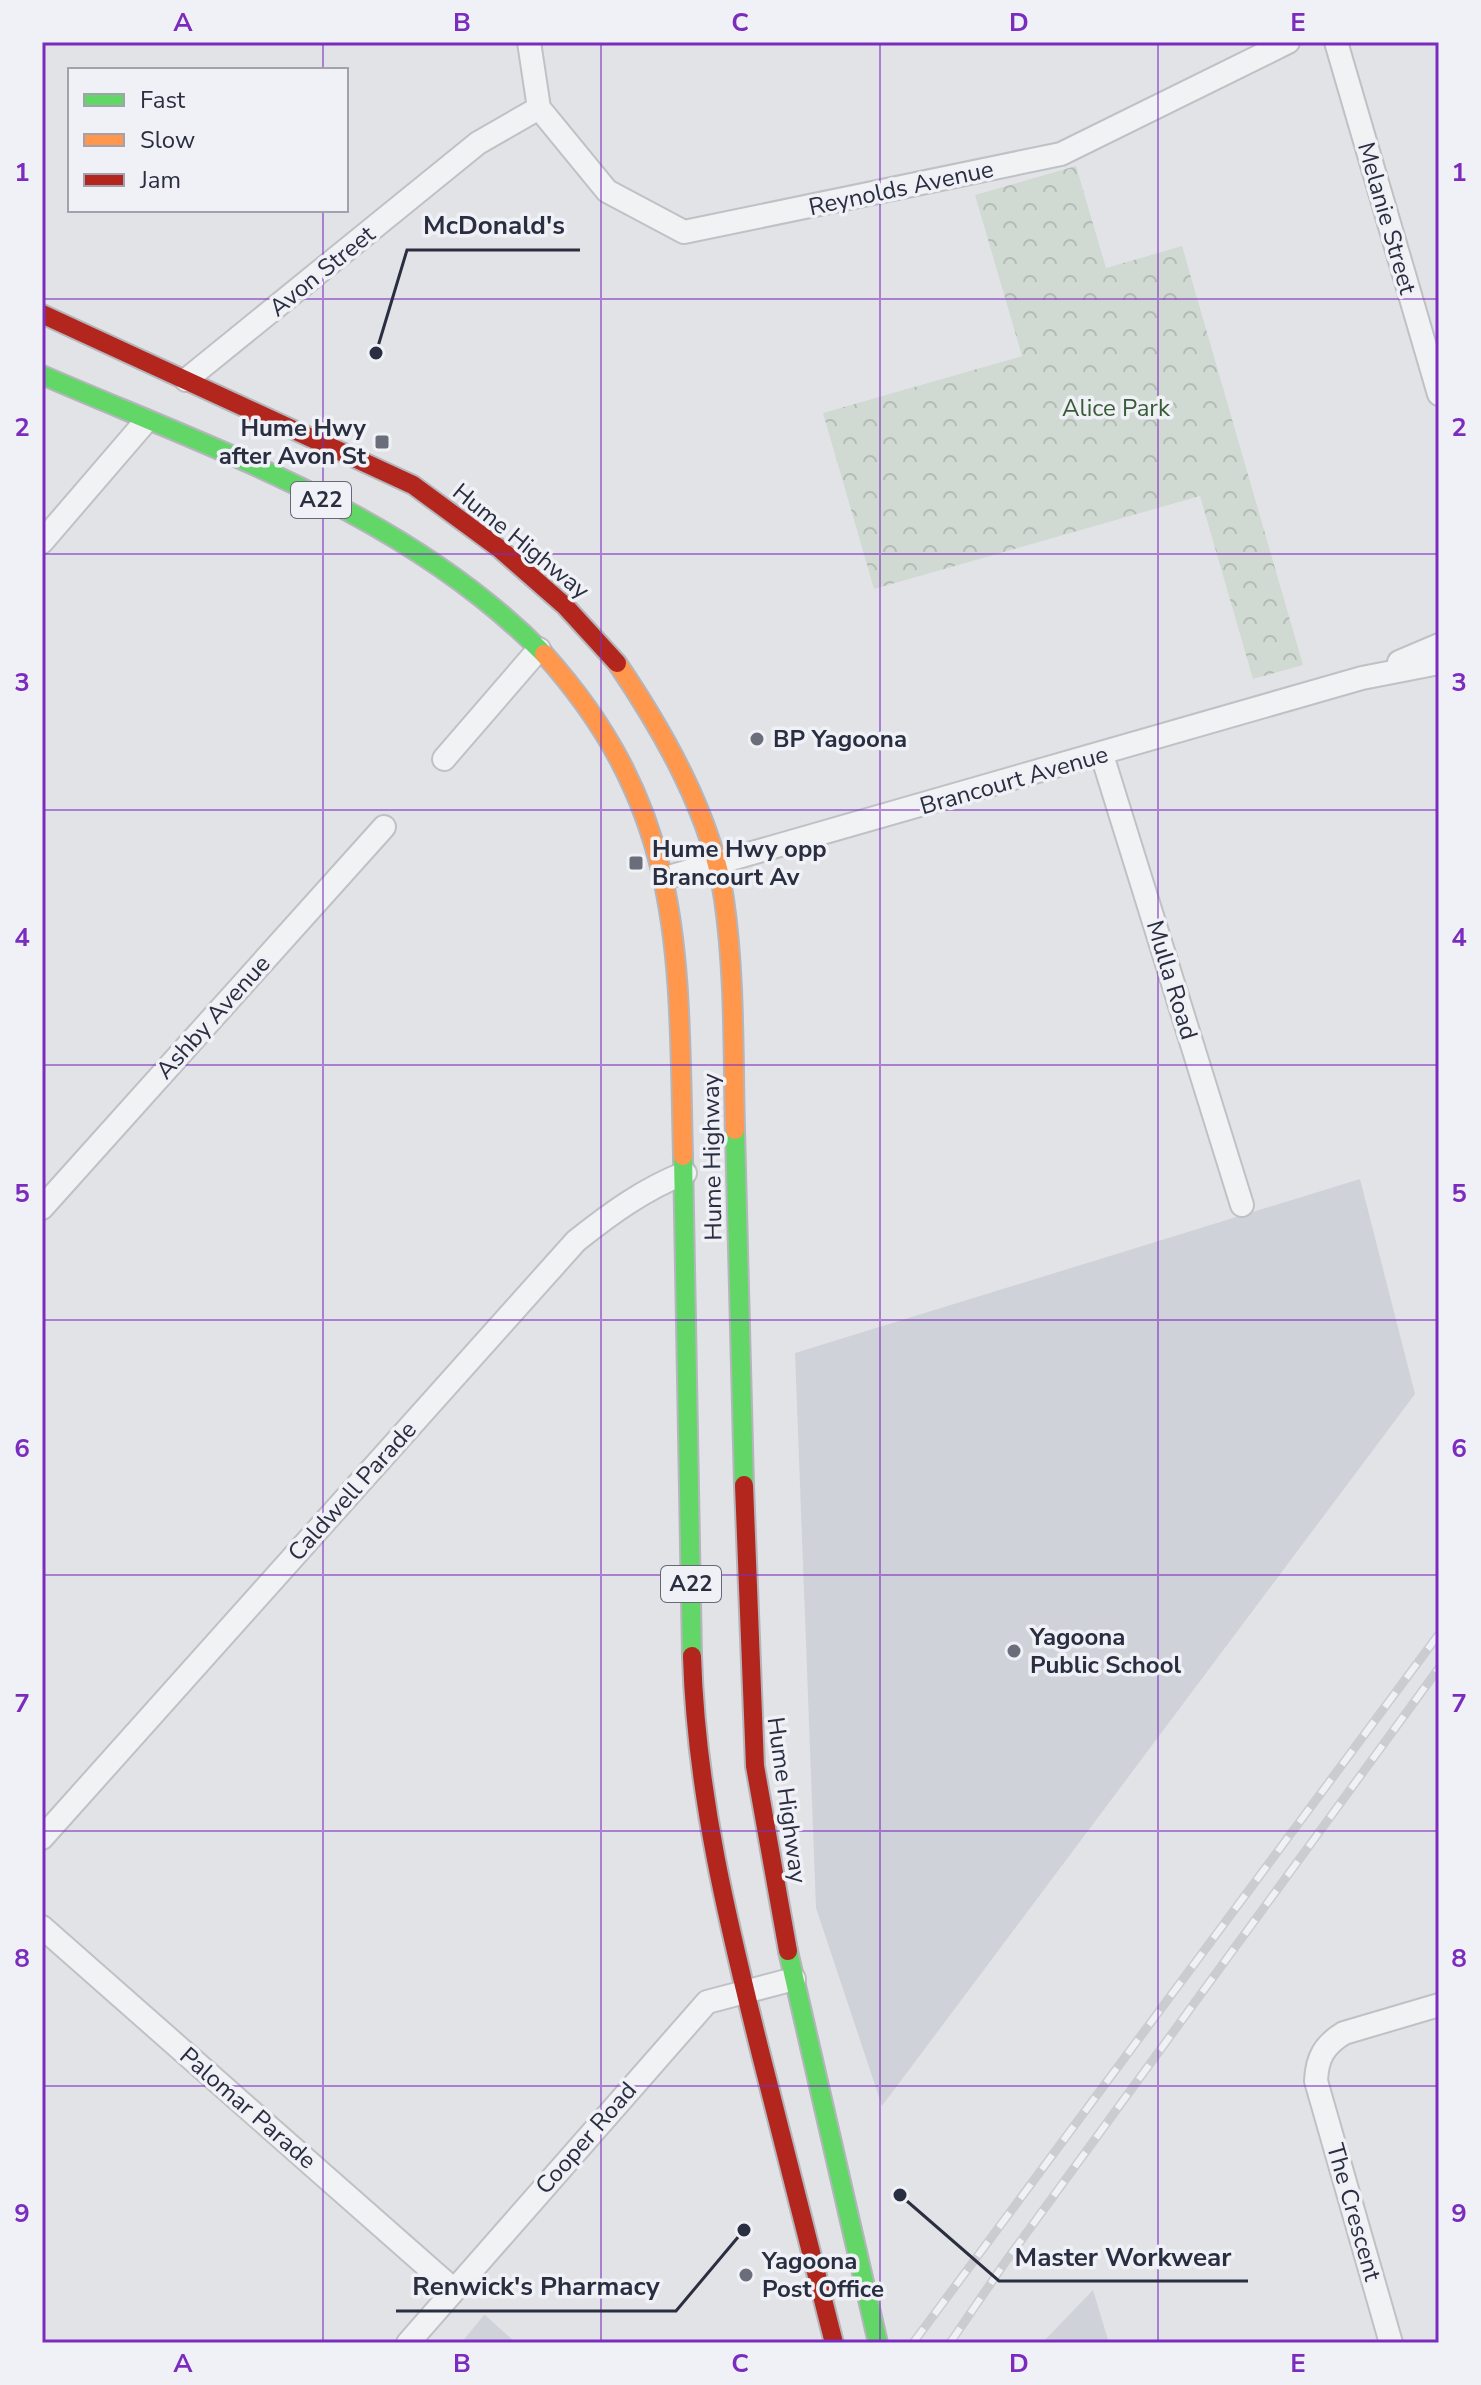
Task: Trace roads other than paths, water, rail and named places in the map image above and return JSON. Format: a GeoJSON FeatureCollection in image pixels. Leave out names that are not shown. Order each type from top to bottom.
{"type":"FeatureCollection","features":[{"type":"Feature","properties":{"kind":"highway","name":"Hume Highway"},"geometry":{"type":"LineString","coordinates":[[42,314],[379,467],[413,485],[500,549],[565,606],[610,652],[663,731],[695,805],[724,898],[732,1012],[750,1696],[766,1849],[878,2343]]}},
{"type":"Feature","properties":{"kind":"highway","name":"Hume Highway"},"geometry":{"type":"LineString","coordinates":[[42,375],[356,517],[435,566],[539,649],[604,728],[638,796],[665,878],[677,980],[685,1173],[694,1719],[708,1827],[745,1990],[834,2343]]}},
{"type":"Feature","properties":{"kind":"street"},"geometry":{"type":"LineString","coordinates":[[529,42],[539,108]]}},
{"type":"Feature","properties":{"kind":"street","name":"Reynolds Avenue"},"geometry":{"type":"LineString","coordinates":[[539,108],[607,191],[684,232],[1061,154],[1288,42]]}},
{"type":"Feature","properties":{"kind":"street","name":"Melanie Street"},"geometry":{"type":"LineString","coordinates":[[1336,42],[1439,394]]}},
{"type":"Feature","properties":{"kind":"street","name":"Avon Street"},"geometry":{"type":"LineString","coordinates":[[186,380],[478,143],[539,108]]}},
{"type":"Feature","properties":{"kind":"street"},"geometry":{"type":"LineString","coordinates":[[42,542],[146,421]]}},
{"type":"Feature","properties":{"kind":"street","name":"Brancourt Avenue"},"geometry":{"type":"LineString","coordinates":[[1362,678],[1439,645]]}},
{"type":"Feature","properties":{"kind":"street"},"geometry":{"type":"LineString","coordinates":[[444,759],[539,649]]}},
{"type":"Feature","properties":{"kind":"street","name":"Brancourt Avenue"},"geometry":{"type":"LineString","coordinates":[[665,878],[716,866],[1362,678],[1439,663]]}},
{"type":"Feature","properties":{"kind":"street","name":"Mulla Road"},"geometry":{"type":"LineString","coordinates":[[1102,755],[1242,1205]]}},
{"type":"Feature","properties":{"kind":"street","name":"Ashby Avenue"},"geometry":{"type":"LineString","coordinates":[[42,1208],[384,827]]}},
{"type":"Feature","properties":{"kind":"street","name":"Caldwell Parade"},"geometry":{"type":"LineString","coordinates":[[42,1838],[576,1241],[614,1211],[662,1182],[685,1173]]}},
{"type":"Feature","properties":{"kind":"street","name":"Palomar Parade"},"geometry":{"type":"LineString","coordinates":[[42,1927],[454,2290]]}},
{"type":"Feature","properties":{"kind":"street","name":"Cooper Road"},"geometry":{"type":"LineString","coordinates":[[408,2343],[707,2002],[794,1979]]}},
{"type":"Feature","properties":{"kind":"street","name":"The Crescent"},"geometry":{"type":"LineString","coordinates":[[1391,2343],[1316,2081],[1316,2066],[1332,2040],[1344,2033],[1439,2005]]}},
{"type":"Feature","properties":{"kind":"railway"},"geometry":{"type":"LineString","coordinates":[[913,2343],[1439,1634]]}},
{"type":"Feature","properties":{"kind":"railway"},"geometry":{"type":"LineString","coordinates":[[950,2343],[1006,2261],[1439,1668]]}},
{"type":"Feature","properties":{"kind":"place","name":"McDonald's"},"geometry":{"type":"Point","coordinates":[376,353]}},
{"type":"Feature","properties":{"kind":"place","name":"Hume Hwy after Avon St"},"geometry":{"type":"Point","coordinates":[382,442]}},
{"type":"Feature","properties":{"kind":"place","name":"BP Yagoona"},"geometry":{"type":"Point","coordinates":[757,739]}},
{"type":"Feature","properties":{"kind":"place","name":"Hume Hwy opp Brancourt Av"},"geometry":{"type":"Point","coordinates":[636,863]}},
{"type":"Feature","properties":{"kind":"place","name":"Yagoona Public School"},"geometry":{"type":"Point","coordinates":[1014,1651]}},
{"type":"Feature","properties":{"kind":"place","name":"Master Workwear"},"geometry":{"type":"Point","coordinates":[900,2195]}},
{"type":"Feature","properties":{"kind":"place","name":"Renwick's Pharmacy"},"geometry":{"type":"Point","coordinates":[744,2230]}},
{"type":"Feature","properties":{"kind":"place","name":"Yagoona Post Office"},"geometry":{"type":"Point","coordinates":[746,2275]}},
{"type":"Feature","properties":{"kind":"park label","name":"Alice Park"},"geometry":{"type":"Point","coordinates":[1116,408]}}]}
